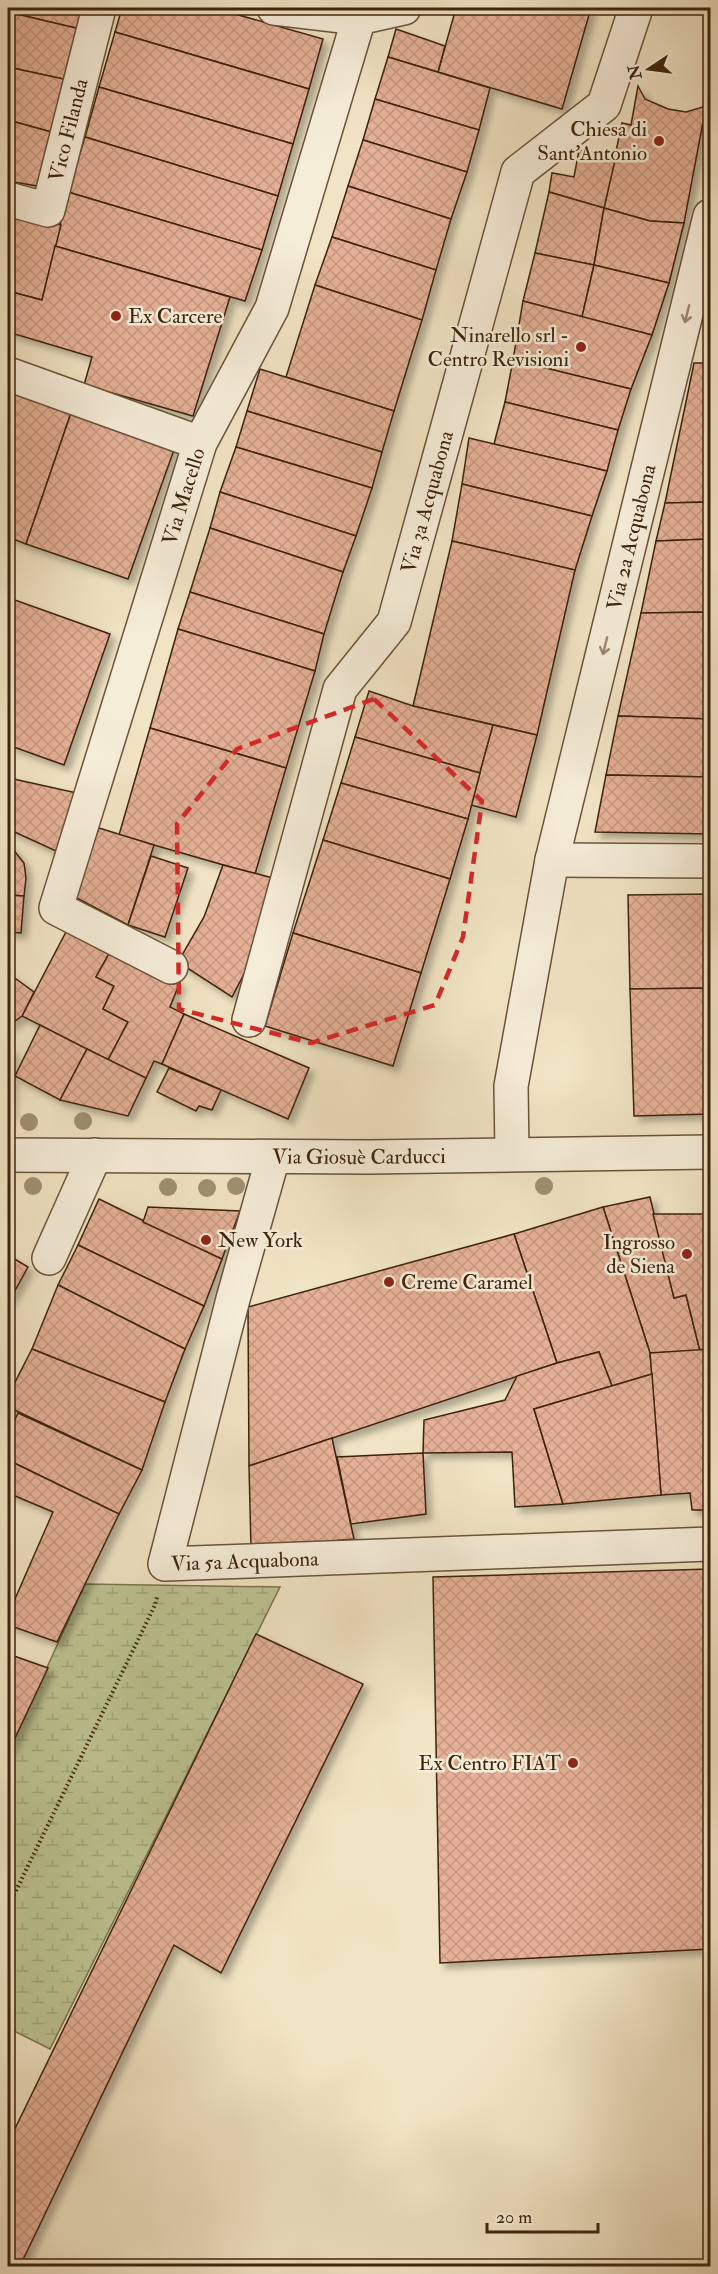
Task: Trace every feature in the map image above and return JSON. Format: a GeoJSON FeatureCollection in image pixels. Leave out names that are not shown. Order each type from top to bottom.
{"type":"FeatureCollection","features":[{"type":"Feature","properties":{"kind":"street","name":"Vico Filanda"},"geometry":{"type":"LineString","coordinates":[[8,199],[48,210],[99,8]]}},
{"type":"Feature","properties":{"kind":"street"},"geometry":{"type":"LineString","coordinates":[[274,8],[359,18],[404,8]]}},
{"type":"Feature","properties":{"kind":"street","name":"Via 3a Acquabona"},"geometry":{"type":"LineString","coordinates":[[249,1020],[340,689],[394,622],[518,172],[604,105],[636,8]]}},
{"type":"Feature","properties":{"kind":"street","name":"Via Macello"},"geometry":{"type":"LineString","coordinates":[[171,967],[56,908],[200,443],[272,308],[359,18]]}},
{"type":"Feature","properties":{"kind":"street","name":"Via 2a Acquabona"},"geometry":{"type":"LineString","coordinates":[[512,1154],[511,1086],[552,860],[711,216]]}},
{"type":"Feature","properties":{"kind":"street"},"geometry":{"type":"LineString","coordinates":[[8,374],[200,443]]}},
{"type":"Feature","properties":{"kind":"street"},"geometry":{"type":"LineString","coordinates":[[552,860],[711,861]]}},
{"type":"Feature","properties":{"kind":"street","name":"Via Giosuè Carducci"},"geometry":{"type":"LineString","coordinates":[[8,1155],[273,1157],[711,1152]]}},
{"type":"Feature","properties":{"kind":"street"},"geometry":{"type":"LineString","coordinates":[[49,1258],[94,1155]]}},
{"type":"Feature","properties":{"kind":"street","name":"Via 5a Acquabona"},"geometry":{"type":"LineString","coordinates":[[273,1157],[233,1299],[165,1564],[711,1544]]}},
{"type":"Feature","properties":{"kind":"path"},"geometry":{"type":"LineString","coordinates":[[8,1907],[155,1605],[165,1564]]}},
{"type":"Feature","properties":{"kind":"highlighted area"},"geometry":{"type":"Polygon","coordinates":[[[374,699],[482,801],[463,937],[435,1005],[311,1043],[179,1009],[177,824],[237,749],[374,699]]]}},
{"type":"Feature","properties":{"kind":"green space"},"geometry":{"type":"Polygon","coordinates":[[[85,1584],[280,1587],[50,2049],[8,2028],[8,1753],[85,1584]]]}},
{"type":"Feature","properties":{"kind":"building"},"geometry":{"type":"Polygon","coordinates":[[[8,8],[85,8],[80,29],[8,12],[8,8]]]}},
{"type":"Feature","properties":{"kind":"building"},"geometry":{"type":"Polygon","coordinates":[[[122,8],[214,8],[323,39],[309,89],[115,32],[122,8]]]}},
{"type":"Feature","properties":{"kind":"building"},"geometry":{"type":"Polygon","coordinates":[[[456,8],[591,8],[562,109],[438,72],[456,8]]]}},
{"type":"Feature","properties":{"kind":"building"},"geometry":{"type":"Polygon","coordinates":[[[8,12],[80,29],[68,80],[8,67],[8,12]]]}},
{"type":"Feature","properties":{"kind":"building"},"geometry":{"type":"Polygon","coordinates":[[[396,29],[445,46],[438,72],[388,57],[396,29]]]}},
{"type":"Feature","properties":{"kind":"building"},"geometry":{"type":"Polygon","coordinates":[[[115,32],[309,89],[293,144],[99,87],[115,32]]]}},
{"type":"Feature","properties":{"kind":"building"},"geometry":{"type":"Polygon","coordinates":[[[388,57],[490,88],[479,130],[375,99],[388,57]]]}},
{"type":"Feature","properties":{"kind":"building"},"geometry":{"type":"Polygon","coordinates":[[[8,67],[68,80],[55,133],[8,120],[8,67]]]}},
{"type":"Feature","properties":{"kind":"building","name":"Chiesa di Sant'Antonio"},"geometry":{"type":"Polygon","coordinates":[[[638,86],[645,99],[668,109],[686,112],[706,106],[684,223],[650,221],[604,208],[622,123],[631,125],[638,86]]]}},
{"type":"Feature","properties":{"kind":"building"},"geometry":{"type":"Polygon","coordinates":[[[99,87],[293,144],[278,196],[85,137],[99,87]]]}},
{"type":"Feature","properties":{"kind":"building"},"geometry":{"type":"Polygon","coordinates":[[[375,99],[479,130],[467,172],[363,140],[375,99]]]}},
{"type":"Feature","properties":{"kind":"building"},"geometry":{"type":"Polygon","coordinates":[[[8,120],[55,133],[43,187],[8,181],[8,120]]]}},
{"type":"Feature","properties":{"kind":"building"},"geometry":{"type":"Polygon","coordinates":[[[85,137],[278,196],[262,250],[68,192],[85,137]]]}},
{"type":"Feature","properties":{"kind":"building"},"geometry":{"type":"Polygon","coordinates":[[[363,140],[467,172],[451,219],[348,186],[363,140]]]}},
{"type":"Feature","properties":{"kind":"building"},"geometry":{"type":"Polygon","coordinates":[[[579,150],[616,156],[604,208],[549,192],[552,173],[574,177],[579,150]]]}},
{"type":"Feature","properties":{"kind":"building"},"geometry":{"type":"Polygon","coordinates":[[[348,186],[451,219],[436,270],[332,237],[348,186]]]}},
{"type":"Feature","properties":{"kind":"building"},"geometry":{"type":"Polygon","coordinates":[[[68,192],[262,250],[245,301],[55,246],[68,192]]]}},
{"type":"Feature","properties":{"kind":"building"},"geometry":{"type":"Polygon","coordinates":[[[549,192],[604,208],[594,265],[535,253],[549,192]]]}},
{"type":"Feature","properties":{"kind":"building"},"geometry":{"type":"Polygon","coordinates":[[[604,208],[650,221],[684,223],[669,283],[594,265],[604,208]]]}},
{"type":"Feature","properties":{"kind":"building"},"geometry":{"type":"Polygon","coordinates":[[[8,212],[14,213],[8,238],[8,212]]]}},
{"type":"Feature","properties":{"kind":"building"},"geometry":{"type":"Polygon","coordinates":[[[14,213],[61,225],[42,300],[8,291],[8,238],[14,213]]]}},
{"type":"Feature","properties":{"kind":"building"},"geometry":{"type":"Polygon","coordinates":[[[332,237],[436,270],[422,320],[315,285],[332,237]]]}},
{"type":"Feature","properties":{"kind":"building","name":"Ex Carcere"},"geometry":{"type":"Polygon","coordinates":[[[55,246],[230,297],[193,416],[84,385],[92,357],[8,332],[8,291],[42,300],[55,246]]]}},
{"type":"Feature","properties":{"kind":"building"},"geometry":{"type":"Polygon","coordinates":[[[535,253],[594,265],[582,317],[523,301],[535,253]]]}},
{"type":"Feature","properties":{"kind":"building"},"geometry":{"type":"Polygon","coordinates":[[[594,265],[669,283],[652,335],[582,317],[594,265]]]}},
{"type":"Feature","properties":{"kind":"building"},"geometry":{"type":"Polygon","coordinates":[[[315,285],[422,320],[394,411],[286,377],[315,285]]]}},
{"type":"Feature","properties":{"kind":"building","name":"Ninarello srl - Centro Revisioni"},"geometry":{"type":"Polygon","coordinates":[[[523,301],[652,335],[631,389],[513,360],[523,301]]]}},
{"type":"Feature","properties":{"kind":"building"},"geometry":{"type":"Polygon","coordinates":[[[513,360],[631,389],[618,430],[505,402],[513,360]]]}},
{"type":"Feature","properties":{"kind":"building"},"geometry":{"type":"Polygon","coordinates":[[[694,363],[710,363],[710,502],[665,503],[694,363]]]}},
{"type":"Feature","properties":{"kind":"building"},"geometry":{"type":"Polygon","coordinates":[[[260,369],[394,411],[382,452],[247,411],[260,369]]]}},
{"type":"Feature","properties":{"kind":"building"},"geometry":{"type":"Polygon","coordinates":[[[8,388],[72,410],[26,544],[8,537],[8,388]]]}},
{"type":"Feature","properties":{"kind":"building"},"geometry":{"type":"Polygon","coordinates":[[[505,402],[618,430],[607,471],[494,444],[505,402]]]}},
{"type":"Feature","properties":{"kind":"building"},"geometry":{"type":"Polygon","coordinates":[[[72,410],[175,447],[128,579],[26,544],[72,410]]]}},
{"type":"Feature","properties":{"kind":"building"},"geometry":{"type":"Polygon","coordinates":[[[247,411],[382,452],[372,488],[236,447],[247,411]]]}},
{"type":"Feature","properties":{"kind":"building"},"geometry":{"type":"Polygon","coordinates":[[[469,438],[607,471],[592,516],[462,484],[469,438]]]}},
{"type":"Feature","properties":{"kind":"building"},"geometry":{"type":"Polygon","coordinates":[[[236,447],[372,488],[356,536],[220,492],[236,447]]]}},
{"type":"Feature","properties":{"kind":"building"},"geometry":{"type":"Polygon","coordinates":[[[462,484],[592,516],[575,570],[452,541],[462,484]]]}},
{"type":"Feature","properties":{"kind":"building"},"geometry":{"type":"Polygon","coordinates":[[[220,492],[356,536],[343,572],[210,528],[220,492]]]}},
{"type":"Feature","properties":{"kind":"building"},"geometry":{"type":"Polygon","coordinates":[[[710,502],[710,539],[656,541],[665,503],[710,502]]]}},
{"type":"Feature","properties":{"kind":"building"},"geometry":{"type":"Polygon","coordinates":[[[210,528],[343,572],[324,634],[190,592],[210,528]]]}},
{"type":"Feature","properties":{"kind":"building"},"geometry":{"type":"Polygon","coordinates":[[[710,539],[710,612],[641,613],[656,541],[710,539]]]}},
{"type":"Feature","properties":{"kind":"building"},"geometry":{"type":"Polygon","coordinates":[[[452,541],[575,570],[537,735],[413,706],[452,541]]]}},
{"type":"Feature","properties":{"kind":"building"},"geometry":{"type":"Polygon","coordinates":[[[190,592],[324,634],[315,671],[178,629],[190,592]]]}},
{"type":"Feature","properties":{"kind":"building"},"geometry":{"type":"Polygon","coordinates":[[[12,599],[110,634],[64,765],[8,745],[8,610],[12,599]]]}},
{"type":"Feature","properties":{"kind":"building"},"geometry":{"type":"Polygon","coordinates":[[[710,612],[710,719],[618,716],[641,613],[710,612]]]}},
{"type":"Feature","properties":{"kind":"building"},"geometry":{"type":"Polygon","coordinates":[[[178,629],[315,671],[286,768],[150,728],[178,629]]]}},
{"type":"Feature","properties":{"kind":"building"},"geometry":{"type":"Polygon","coordinates":[[[369,691],[413,706],[493,725],[480,773],[355,737],[369,691]]]}},
{"type":"Feature","properties":{"kind":"building"},"geometry":{"type":"Polygon","coordinates":[[[618,716],[710,719],[710,777],[606,775],[618,716]]]}},
{"type":"Feature","properties":{"kind":"building"},"geometry":{"type":"Polygon","coordinates":[[[493,725],[537,735],[516,817],[471,805],[493,725]]]}},
{"type":"Feature","properties":{"kind":"building"},"geometry":{"type":"Polygon","coordinates":[[[150,728],[286,768],[255,874],[119,835],[150,728]]]}},
{"type":"Feature","properties":{"kind":"building"},"geometry":{"type":"Polygon","coordinates":[[[355,737],[480,773],[468,819],[341,783],[355,737]]]}},
{"type":"Feature","properties":{"kind":"building"},"geometry":{"type":"Polygon","coordinates":[[[606,775],[710,777],[710,834],[595,832],[606,775]]]}},
{"type":"Feature","properties":{"kind":"building"},"geometry":{"type":"Polygon","coordinates":[[[9,778],[77,793],[56,851],[8,829],[9,778]]]}},
{"type":"Feature","properties":{"kind":"building"},"geometry":{"type":"Polygon","coordinates":[[[341,783],[468,819],[450,879],[323,840],[341,783]]]}},
{"type":"Feature","properties":{"kind":"building"},"geometry":{"type":"Polygon","coordinates":[[[99,828],[154,845],[128,925],[73,896],[99,828]]]}},
{"type":"Feature","properties":{"kind":"building"},"geometry":{"type":"Polygon","coordinates":[[[323,840],[450,879],[421,973],[293,933],[323,840]]]}},
{"type":"Feature","properties":{"kind":"building"},"geometry":{"type":"Polygon","coordinates":[[[8,843],[24,863],[26,878],[24,896],[8,895],[8,843]]]}},
{"type":"Feature","properties":{"kind":"building"},"geometry":{"type":"Polygon","coordinates":[[[151,856],[188,868],[165,937],[128,925],[151,856]]]}},
{"type":"Feature","properties":{"kind":"building"},"geometry":{"type":"Polygon","coordinates":[[[223,865],[277,879],[257,949],[232,997],[178,962],[204,917],[223,865]]]}},
{"type":"Feature","properties":{"kind":"building"},"geometry":{"type":"Polygon","coordinates":[[[710,894],[710,988],[630,989],[628,895],[710,894]]]}},
{"type":"Feature","properties":{"kind":"building"},"geometry":{"type":"Polygon","coordinates":[[[8,895],[24,896],[21,933],[8,932],[8,895]]]}},
{"type":"Feature","properties":{"kind":"building"},"geometry":{"type":"Polygon","coordinates":[[[67,930],[110,952],[96,977],[114,986],[103,1009],[128,1022],[108,1060],[22,1016],[67,930]]]}},
{"type":"Feature","properties":{"kind":"building"},"geometry":{"type":"Polygon","coordinates":[[[293,933],[421,973],[393,1066],[265,1026],[293,933]]]}},
{"type":"Feature","properties":{"kind":"building"},"geometry":{"type":"Polygon","coordinates":[[[110,952],[180,982],[170,1007],[184,1014],[162,1064],[154,1061],[146,1078],[108,1060],[128,1022],[103,1009],[114,986],[96,977],[110,952]]]}},
{"type":"Feature","properties":{"kind":"building"},"geometry":{"type":"Polygon","coordinates":[[[8,973],[34,992],[22,1016],[8,1026],[8,973]]]}},
{"type":"Feature","properties":{"kind":"building"},"geometry":{"type":"Polygon","coordinates":[[[710,988],[710,1114],[634,1116],[630,989],[710,988]]]}},
{"type":"Feature","properties":{"kind":"building"},"geometry":{"type":"Polygon","coordinates":[[[184,1014],[309,1068],[288,1119],[162,1064],[184,1014]]]}},
{"type":"Feature","properties":{"kind":"building"},"geometry":{"type":"Polygon","coordinates":[[[40,1025],[87,1049],[60,1100],[15,1076],[40,1025]]]}},
{"type":"Feature","properties":{"kind":"building"},"geometry":{"type":"Polygon","coordinates":[[[8,1048],[13,1050],[10,1116],[8,1116],[8,1048]]]}},
{"type":"Feature","properties":{"kind":"building"},"geometry":{"type":"Polygon","coordinates":[[[87,1049],[146,1078],[128,1116],[60,1100],[87,1049]]]}},
{"type":"Feature","properties":{"kind":"building"},"geometry":{"type":"Polygon","coordinates":[[[169,1068],[221,1090],[212,1110],[199,1106],[196,1111],[157,1092],[169,1068]]]}},
{"type":"Feature","properties":{"kind":"building"},"geometry":{"type":"Polygon","coordinates":[[[650,1197],[674,1298],[686,1295],[700,1351],[650,1353],[603,1207],[650,1197]]]}},
{"type":"Feature","properties":{"kind":"building"},"geometry":{"type":"Polygon","coordinates":[[[99,1199],[222,1259],[204,1306],[78,1245],[99,1199]]]}},
{"type":"Feature","properties":{"kind":"building","name":"New York"},"geometry":{"type":"Polygon","coordinates":[[[148,1207],[240,1211],[222,1259],[143,1222],[148,1207]]]}},
{"type":"Feature","properties":{"kind":"building"},"geometry":{"type":"Polygon","coordinates":[[[603,1207],[650,1353],[652,1374],[612,1386],[599,1352],[557,1363],[514,1234],[603,1207]]]}},
{"type":"Feature","properties":{"kind":"building","name":"Ingrosso de Siena"},"geometry":{"type":"Polygon","coordinates":[[[653,1214],[710,1214],[710,1349],[700,1351],[686,1295],[674,1298],[653,1214]]]}},
{"type":"Feature","properties":{"kind":"building"},"geometry":{"type":"Polygon","coordinates":[[[514,1234],[557,1363],[249,1466],[248,1307],[514,1234]]]}},
{"type":"Feature","properties":{"kind":"building"},"geometry":{"type":"Polygon","coordinates":[[[78,1245],[204,1306],[185,1349],[58,1285],[78,1245]]]}},
{"type":"Feature","properties":{"kind":"building"},"geometry":{"type":"Polygon","coordinates":[[[8,1255],[28,1267],[8,1303],[8,1255]]]}},
{"type":"Feature","properties":{"kind":"building"},"geometry":{"type":"Polygon","coordinates":[[[58,1285],[185,1349],[165,1402],[32,1349],[58,1285]]]}},
{"type":"Feature","properties":{"kind":"building"},"geometry":{"type":"Polygon","coordinates":[[[32,1349],[165,1402],[142,1470],[8,1407],[8,1396],[32,1349]]]}},
{"type":"Feature","properties":{"kind":"building"},"geometry":{"type":"Polygon","coordinates":[[[710,1349],[710,1510],[692,1510],[690,1493],[661,1495],[650,1353],[710,1349]]]}},
{"type":"Feature","properties":{"kind":"building"},"geometry":{"type":"Polygon","coordinates":[[[599,1352],[612,1386],[534,1409],[563,1504],[515,1507],[512,1452],[423,1453],[424,1420],[505,1400],[517,1376],[599,1352]]]}},
{"type":"Feature","properties":{"kind":"building"},"geometry":{"type":"Polygon","coordinates":[[[652,1374],[661,1495],[563,1504],[534,1409],[652,1374]]]}},
{"type":"Feature","properties":{"kind":"building"},"geometry":{"type":"Polygon","coordinates":[[[18,1413],[142,1470],[119,1514],[8,1460],[8,1435],[18,1413]]]}},
{"type":"Feature","properties":{"kind":"building"},"geometry":{"type":"Polygon","coordinates":[[[332,1438],[354,1539],[251,1548],[249,1466],[332,1438]]]}},
{"type":"Feature","properties":{"kind":"building"},"geometry":{"type":"Polygon","coordinates":[[[423,1453],[426,1514],[351,1524],[337,1457],[423,1453]]]}},
{"type":"Feature","properties":{"kind":"building"},"geometry":{"type":"Polygon","coordinates":[[[8,1460],[119,1514],[57,1642],[8,1625],[8,1615],[53,1512],[8,1493],[8,1460]]]}},
{"type":"Feature","properties":{"kind":"building","name":"Ex Centro FIAT"},"geometry":{"type":"Polygon","coordinates":[[[710,1569],[710,1949],[440,1963],[433,1577],[710,1569]]]}},
{"type":"Feature","properties":{"kind":"building"},"geometry":{"type":"Polygon","coordinates":[[[256,1634],[363,1684],[221,1973],[174,1945],[20,2266],[8,2266],[8,2143],[256,1634]]]}},
{"type":"Feature","properties":{"kind":"building"},"geometry":{"type":"Polygon","coordinates":[[[14,1656],[48,1668],[8,1753],[8,1669],[14,1656]]]}},
{"type":"Feature","properties":{"kind":"place","name":"Chiesa di Sant'Antonio"},"geometry":{"type":"Point","coordinates":[659,141]}},
{"type":"Feature","properties":{"kind":"place","name":"Ex Carcere"},"geometry":{"type":"Point","coordinates":[116,316]}},
{"type":"Feature","properties":{"kind":"place","name":"Ninarello srl - Centro Revisioni"},"geometry":{"type":"Point","coordinates":[581,347]}},
{"type":"Feature","properties":{"kind":"place","name":"New York"},"geometry":{"type":"Point","coordinates":[206,1240]}},
{"type":"Feature","properties":{"kind":"place","name":"Ingrosso de Siena"},"geometry":{"type":"Point","coordinates":[687,1254]}},
{"type":"Feature","properties":{"kind":"place","name":"Creme Caramel"},"geometry":{"type":"Point","coordinates":[389,1282]}},
{"type":"Feature","properties":{"kind":"place","name":"Ex Centro FIAT"},"geometry":{"type":"Point","coordinates":[573,1763]}}]}
